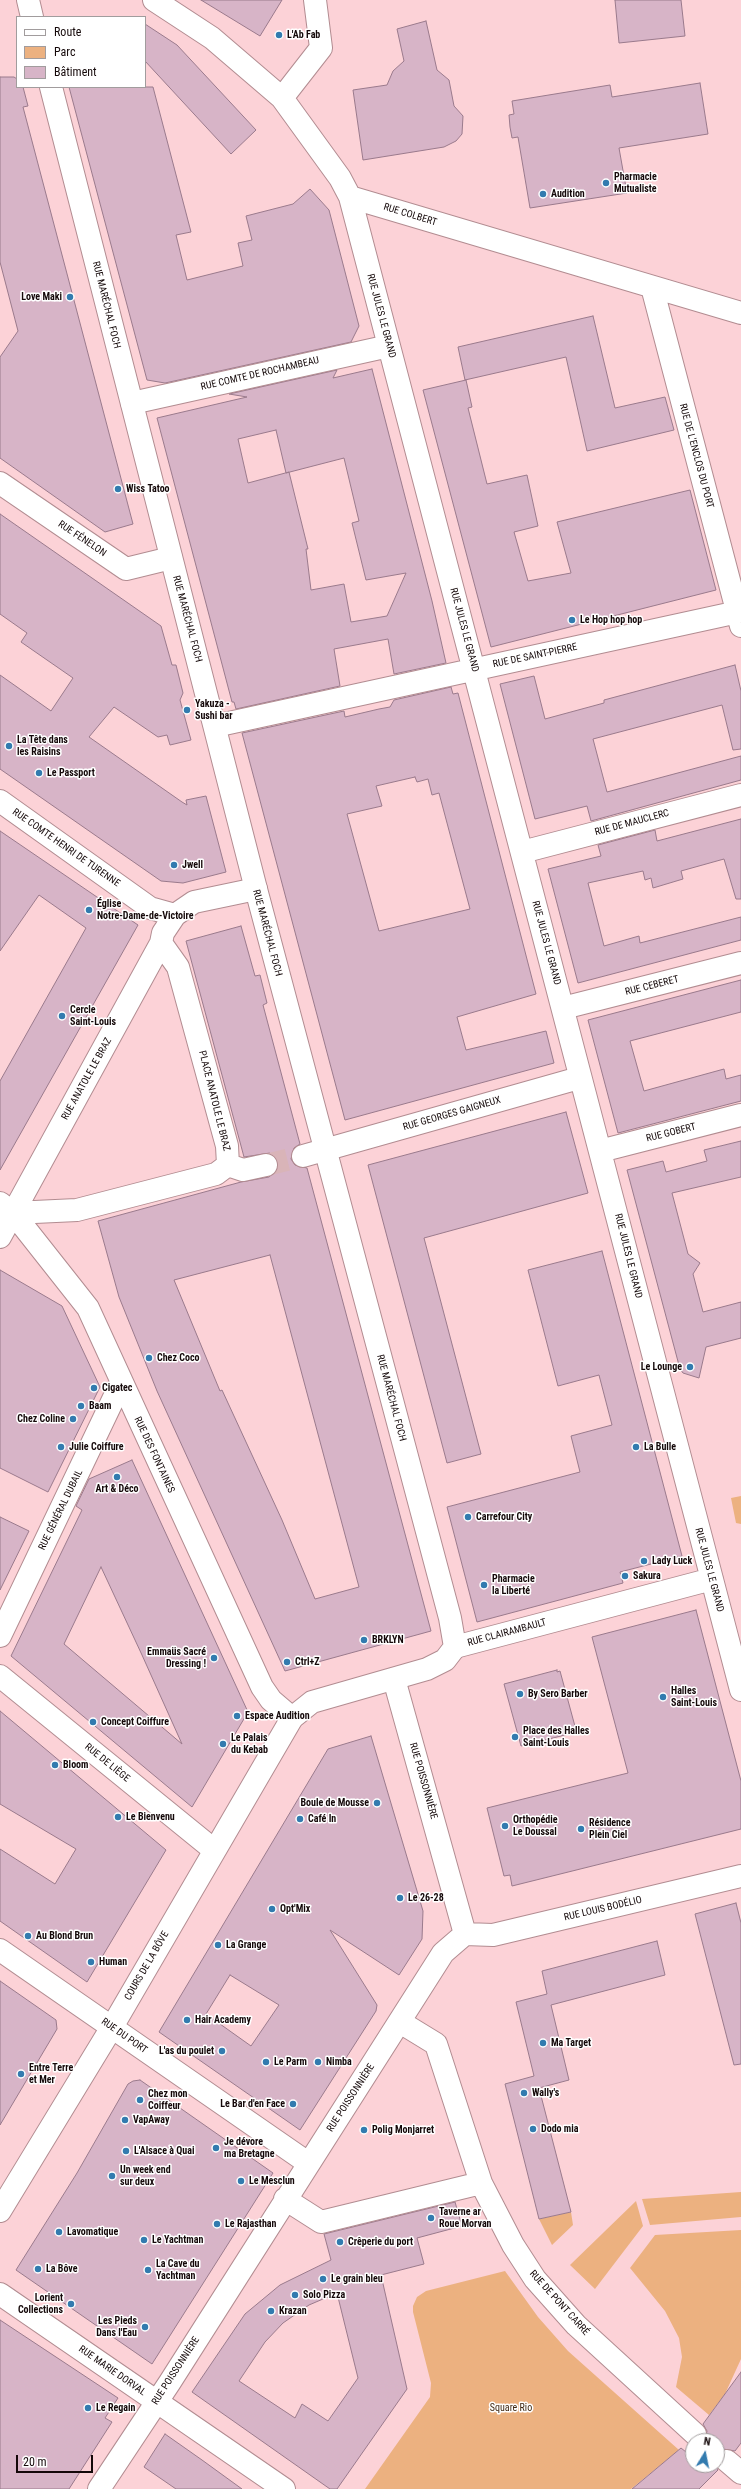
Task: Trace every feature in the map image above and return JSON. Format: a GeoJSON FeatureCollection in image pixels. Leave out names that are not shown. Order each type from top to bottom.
{"type":"FeatureCollection","features":[{"type":"Feature","properties":{"kind":"street"},"geometry":{"type":"LineString","coordinates":[[28,0],[32,16]]}},
{"type":"Feature","properties":{"kind":"street"},"geometry":{"type":"LineString","coordinates":[[154,0],[212,38],[282,98],[340,178],[350,197]]}},
{"type":"Feature","properties":{"kind":"street"},"geometry":{"type":"LineString","coordinates":[[282,98],[321,48],[315,0]]}},
{"type":"Feature","properties":{"kind":"street","name":"RUE MARÉCHAL FOCH"},"geometry":{"type":"LineString","coordinates":[[50,88],[256,888],[450,1618],[455,1647]]}},
{"type":"Feature","properties":{"kind":"street","name":"RUE COLBERT"},"geometry":{"type":"LineString","coordinates":[[350,197],[741,313]]}},
{"type":"Feature","properties":{"kind":"street","name":"RUE JULES LE GRAND"},"geometry":{"type":"LineString","coordinates":[[350,197],[564,1008],[579,1078],[600,1151],[741,1690]]}},
{"type":"Feature","properties":{"kind":"street","name":"RUE DE L'ENCLOS DU PORT"},"geometry":{"type":"LineString","coordinates":[[652,287],[739,619]]}},
{"type":"Feature","properties":{"kind":"street","name":"RUE COMTE DE ROCHAMBEAU"},"geometry":{"type":"LineString","coordinates":[[132,403],[389,346]]}},
{"type":"Feature","properties":{"kind":"street","name":"RUE FÉNELON"},"geometry":{"type":"LineString","coordinates":[[0,483],[126,569],[171,558]]}},
{"type":"Feature","properties":{"kind":"street","name":"RUE DE SAINT-PIERRE"},"geometry":{"type":"LineString","coordinates":[[215,726],[474,670],[739,619]]}},
{"type":"Feature","properties":{"kind":"street","name":"RUE DE MAUCLERC"},"geometry":{"type":"LineString","coordinates":[[522,852],[741,795]]}},
{"type":"Feature","properties":{"kind":"street","name":"RUE COMTE HENRI DE TURENNE"},"geometry":{"type":"LineString","coordinates":[[0,802],[150,908],[175,915]]}},
{"type":"Feature","properties":{"kind":"street","name":"RUE ANATOLE LE BRAZ"},"geometry":{"type":"LineString","coordinates":[[0,1236],[7,1208],[161,944],[163,932],[175,915],[194,902],[256,888]]}},
{"type":"Feature","properties":{"kind":"street","name":"PLACE ANATOLE LE BRAZ"},"geometry":{"type":"LineString","coordinates":[[7,1208],[77,1210],[216,1174],[228,1165],[227,1146],[178,967],[161,944]]}},
{"type":"Feature","properties":{"kind":"street","name":"RUE CEBERET"},"geometry":{"type":"LineString","coordinates":[[564,1008],[741,963]]}},
{"type":"Feature","properties":{"kind":"street","name":"RUE GEORGES GAIGNEUX"},"geometry":{"type":"LineString","coordinates":[[326,1150],[579,1078]]}},
{"type":"Feature","properties":{"kind":"street","name":"RUE GOBERT"},"geometry":{"type":"LineString","coordinates":[[600,1151],[741,1115]]}},
{"type":"Feature","properties":{"kind":"street"},"geometry":{"type":"LineString","coordinates":[[303,1156],[326,1150]]}},
{"type":"Feature","properties":{"kind":"street"},"geometry":{"type":"LineString","coordinates":[[228,1165],[243,1170],[266,1165]]}},
{"type":"Feature","properties":{"kind":"street","name":"RUE DES FONTAINES"},"geometry":{"type":"LineString","coordinates":[[7,1208],[88,1308],[121,1383],[262,1687],[271,1700],[292,1718]]}},
{"type":"Feature","properties":{"kind":"street","name":"RUE GÉNÉRAL DUBAIL"},"geometry":{"type":"LineString","coordinates":[[0,1636],[121,1383]]}},
{"type":"Feature","properties":{"kind":"street","name":"RUE CLAIRAMBAULT"},"geometry":{"type":"LineString","coordinates":[[292,1718],[312,1702],[394,1679],[440,1664],[455,1647],[712,1580]]}},
{"type":"Feature","properties":{"kind":"street","name":"RUE DE LIÈGE"},"geometry":{"type":"LineString","coordinates":[[0,1676],[214,1850]]}},
{"type":"Feature","properties":{"kind":"street","name":"RUE POISSONNIÈRE"},"geometry":{"type":"LineString","coordinates":[[99,2489],[157,2402],[443,1953],[465,1934],[394,1679]]}},
{"type":"Feature","properties":{"kind":"street","name":"COURS DE LA BÔVE"},"geometry":{"type":"LineString","coordinates":[[0,2211],[112,2027],[292,1718]]}},
{"type":"Feature","properties":{"kind":"street","name":"RUE LOUIS BODÉLIO"},"geometry":{"type":"LineString","coordinates":[[465,1934],[493,1936],[741,1876]]}},
{"type":"Feature","properties":{"kind":"street","name":"RUE DU PORT"},"geometry":{"type":"LineString","coordinates":[[0,1950],[308,2163]]}},
{"type":"Feature","properties":{"kind":"street","name":"RUE DE PONT CARRÉ"},"geometry":{"type":"LineString","coordinates":[[400,2022],[436,2044],[481,2183],[513,2245],[535,2278],[576,2325],[694,2433]]}},
{"type":"Feature","properties":{"kind":"street"},"geometry":{"type":"LineString","coordinates":[[285,2199],[321,2222],[481,2183]]}},
{"type":"Feature","properties":{"kind":"street","name":"RUE MARIE DORVAL"},"geometry":{"type":"LineString","coordinates":[[0,2294],[284,2489]]}},
{"type":"Feature","properties":{"kind":"green space"},"geometry":{"type":"Polygon","coordinates":[[[741,1496],[741,1524],[736,1523],[731,1498],[741,1496]]]}},
{"type":"Feature","properties":{"kind":"green space"},"geometry":{"type":"Polygon","coordinates":[[[741,2192],[741,2217],[650,2225],[642,2199],[741,2192]]]}},
{"type":"Feature","properties":{"kind":"green space"},"geometry":{"type":"Polygon","coordinates":[[[636,2201],[643,2226],[595,2289],[570,2265],[636,2201]]]}},
{"type":"Feature","properties":{"kind":"green space"},"geometry":{"type":"Polygon","coordinates":[[[571,2212],[573,2225],[552,2245],[539,2219],[571,2212]]]}},
{"type":"Feature","properties":{"kind":"green space"},"geometry":{"type":"Polygon","coordinates":[[[741,2230],[741,2359],[725,2394],[709,2415],[676,2387],[682,2357],[679,2338],[665,2311],[630,2268],[655,2235],[741,2230]]]}},
{"type":"Feature","properties":{"kind":"green space","name":"Square Rio"},"geometry":{"type":"Polygon","coordinates":[[[505,2271],[538,2317],[568,2351],[679,2450],[631,2489],[365,2489],[430,2397],[431,2383],[413,2312],[413,2306],[417,2297],[426,2291],[505,2271]]]}},
{"type":"Feature","properties":{"kind":"building"},"geometry":{"type":"Polygon","coordinates":[[[201,0],[282,0],[260,36],[201,0]]]}},
{"type":"Feature","properties":{"kind":"building"},"geometry":{"type":"Polygon","coordinates":[[[615,0],[681,0],[685,36],[619,43],[615,0]]]}},
{"type":"Feature","properties":{"kind":"building"},"geometry":{"type":"Polygon","coordinates":[[[426,21],[437,70],[449,80],[454,106],[463,116],[462,134],[456,141],[444,147],[363,160],[353,90],[387,85],[393,71],[404,61],[397,29],[426,21]]]}},
{"type":"Feature","properties":{"kind":"building"},"geometry":{"type":"Polygon","coordinates":[[[146,25],[177,45],[256,130],[231,154],[146,62],[146,25]]]}},
{"type":"Feature","properties":{"kind":"building"},"geometry":{"type":"Polygon","coordinates":[[[0,77],[14,77],[16,78],[16,88],[23,88],[28,106],[23,107],[133,524],[105,532],[0,458],[0,357],[18,331],[0,262],[0,77]]]}},
{"type":"Feature","properties":{"kind":"building"},"geometry":{"type":"Polygon","coordinates":[[[700,83],[708,134],[619,148],[627,193],[530,208],[518,137],[512,138],[510,127],[509,115],[514,114],[512,101],[610,85],[612,97],[700,83]]]}},
{"type":"Feature","properties":{"kind":"building"},"geometry":{"type":"Polygon","coordinates":[[[153,87],[191,232],[176,235],[187,280],[243,266],[238,243],[252,240],[246,216],[293,204],[310,189],[329,210],[359,326],[351,342],[165,383],[147,380],[69,88],[153,87]]]}},
{"type":"Feature","properties":{"kind":"building"},"geometry":{"type":"Polygon","coordinates":[[[593,316],[615,408],[665,397],[674,430],[587,451],[566,357],[465,380],[458,347],[593,316]]]}},
{"type":"Feature","properties":{"kind":"building"},"geometry":{"type":"Polygon","coordinates":[[[372,369],[432,601],[446,663],[394,674],[388,639],[334,649],[340,686],[236,709],[234,702],[232,702],[157,418],[247,397],[229,394],[337,370],[333,378],[372,369]],[[276,430],[238,439],[248,483],[286,473],[276,430]],[[344,458],[289,472],[308,549],[306,549],[311,590],[344,584],[351,622],[387,616],[406,573],[366,580],[352,523],[359,521],[344,458]]]}},
{"type":"Feature","properties":{"kind":"building"},"geometry":{"type":"Polygon","coordinates":[[[466,380],[472,407],[468,408],[487,484],[527,475],[538,526],[514,532],[528,581],[571,573],[557,522],[690,490],[716,590],[491,647],[423,390],[466,380]]]}},
{"type":"Feature","properties":{"kind":"building"},"geometry":{"type":"Polygon","coordinates":[[[0,514],[161,626],[172,665],[176,665],[183,693],[180,700],[191,740],[170,745],[167,735],[158,737],[114,707],[89,737],[187,805],[186,800],[206,796],[226,872],[183,883],[161,881],[0,769],[0,675],[51,711],[73,678],[21,642],[27,633],[0,614],[0,514]]]}},
{"type":"Feature","properties":{"kind":"building"},"geometry":{"type":"Polygon","coordinates":[[[735,665],[741,691],[741,749],[733,750],[722,705],[593,739],[607,792],[741,756],[741,780],[591,821],[587,806],[535,819],[500,684],[534,676],[545,719],[604,703],[604,700],[735,665]]]}},
{"type":"Feature","properties":{"kind":"building"},"geometry":{"type":"Polygon","coordinates":[[[451,687],[453,694],[458,693],[536,994],[457,1017],[466,1050],[546,1031],[554,1063],[345,1120],[242,733],[344,711],[345,717],[390,707],[394,700],[451,687]],[[415,777],[376,786],[382,806],[347,814],[379,931],[470,909],[439,793],[432,795],[428,779],[417,782],[415,777]]]}},
{"type":"Feature","properties":{"kind":"building"},"geometry":{"type":"Polygon","coordinates":[[[741,819],[741,899],[736,899],[724,859],[681,871],[683,879],[653,888],[651,878],[645,880],[643,871],[588,883],[604,946],[639,936],[640,943],[741,917],[741,940],[578,983],[548,869],[601,856],[598,845],[655,830],[657,841],[741,819]]]}},
{"type":"Feature","properties":{"kind":"building"},"geometry":{"type":"Polygon","coordinates":[[[0,831],[138,925],[0,1170],[0,1081],[86,928],[39,895],[0,951],[0,831]]]}},
{"type":"Feature","properties":{"kind":"building"},"geometry":{"type":"Polygon","coordinates":[[[241,926],[255,976],[260,975],[267,1003],[263,1005],[300,1144],[294,1148],[291,1159],[295,1165],[307,1168],[431,1631],[285,1671],[157,1391],[119,1297],[98,1221],[241,1182],[269,1177],[278,1169],[278,1162],[270,1153],[244,1157],[186,941],[241,926]],[[270,1255],[174,1280],[220,1391],[222,1390],[282,1520],[315,1599],[359,1587],[270,1255]]]}},
{"type":"Feature","properties":{"kind":"building"},"geometry":{"type":"Polygon","coordinates":[[[741,980],[741,1012],[630,1041],[644,1091],[724,1069],[726,1079],[741,1075],[741,1101],[618,1133],[588,1020],[741,980]]]}},
{"type":"Feature","properties":{"kind":"building"},"geometry":{"type":"Polygon","coordinates":[[[566,1112],[588,1193],[424,1238],[481,1454],[447,1463],[368,1165],[566,1112]]]}},
{"type":"Feature","properties":{"kind":"building"},"geometry":{"type":"Polygon","coordinates":[[[741,1141],[741,1177],[672,1193],[688,1254],[700,1263],[693,1274],[703,1312],[741,1302],[741,1338],[706,1347],[699,1378],[683,1373],[680,1369],[627,1170],[663,1161],[666,1172],[707,1161],[704,1150],[741,1141]]]}},
{"type":"Feature","properties":{"kind":"building"},"geometry":{"type":"Polygon","coordinates":[[[602,1251],[682,1556],[620,1572],[623,1583],[477,1622],[447,1507],[580,1472],[571,1436],[612,1425],[599,1375],[558,1386],[528,1270],[602,1251]]]}},
{"type":"Feature","properties":{"kind":"building"},"geometry":{"type":"Polygon","coordinates":[[[0,1270],[62,1306],[100,1387],[48,1492],[0,1468],[0,1270]]]}},
{"type":"Feature","properties":{"kind":"building"},"geometry":{"type":"Polygon","coordinates":[[[132,1460],[248,1712],[192,1807],[11,1656],[82,1510],[76,1506],[89,1479],[132,1460]],[[101,1567],[64,1644],[182,1744],[101,1567]]]}},
{"type":"Feature","properties":{"kind":"building"},"geometry":{"type":"Polygon","coordinates":[[[0,1517],[29,1531],[0,1590],[0,1517]]]}},
{"type":"Feature","properties":{"kind":"building"},"geometry":{"type":"Polygon","coordinates":[[[696,1610],[741,1781],[741,1829],[512,1886],[510,1875],[504,1876],[487,1808],[628,1773],[592,1637],[696,1610]]]}},
{"type":"Feature","properties":{"kind":"building"},"geometry":{"type":"Polygon","coordinates":[[[557,1670],[557,1672],[560,1671],[576,1730],[573,1733],[521,1746],[504,1684],[557,1670]]]}},
{"type":"Feature","properties":{"kind":"building"},"geometry":{"type":"Polygon","coordinates":[[[0,1711],[166,1850],[87,1982],[0,1921],[0,1849],[55,1884],[76,1849],[0,1804],[0,1711]]]}},
{"type":"Feature","properties":{"kind":"building"},"geometry":{"type":"Polygon","coordinates":[[[371,1736],[423,1911],[422,1939],[399,1975],[330,1930],[377,2005],[376,2011],[300,2130],[159,2032],[328,1749],[371,1736]],[[230,1975],[206,2014],[251,2046],[279,2005],[230,1975]]]}},
{"type":"Feature","properties":{"kind":"building"},"geometry":{"type":"Polygon","coordinates":[[[736,1903],[741,1923],[741,2064],[734,2065],[695,1914],[736,1903]]]}},
{"type":"Feature","properties":{"kind":"building"},"geometry":{"type":"Polygon","coordinates":[[[657,1941],[665,1975],[551,2005],[569,2080],[539,2088],[571,2212],[539,2219],[505,2084],[534,2076],[516,2002],[547,1994],[542,1971],[657,1941]]]}},
{"type":"Feature","properties":{"kind":"building"},"geometry":{"type":"Polygon","coordinates":[[[0,1981],[56,2020],[57,2029],[0,2125],[0,1981]]]}},
{"type":"Feature","properties":{"kind":"building"},"geometry":{"type":"Polygon","coordinates":[[[140,2080],[273,2173],[152,2364],[16,2270],[77,2173],[128,2084],[133,2081],[140,2080]]]}},
{"type":"Feature","properties":{"kind":"building"},"geometry":{"type":"Polygon","coordinates":[[[455,2202],[462,2226],[417,2238],[424,2264],[381,2275],[407,2389],[337,2489],[330,2489],[192,2392],[245,2314],[280,2285],[331,2260],[324,2234],[455,2202]],[[337,2293],[309,2305],[283,2323],[265,2342],[239,2381],[295,2418],[302,2404],[328,2421],[358,2378],[337,2293]]]}},
{"type":"Feature","properties":{"kind":"building"},"geometry":{"type":"Polygon","coordinates":[[[0,2320],[118,2398],[105,2418],[112,2422],[69,2489],[0,2489],[0,2320]]]}},
{"type":"Feature","properties":{"kind":"building"},"geometry":{"type":"Polygon","coordinates":[[[741,2372],[741,2443],[735,2451],[725,2449],[725,2433],[707,2433],[703,2424],[741,2372]]]}},
{"type":"Feature","properties":{"kind":"building"},"geometry":{"type":"Polygon","coordinates":[[[165,2434],[242,2489],[176,2489],[144,2467],[165,2434]]]}},
{"type":"Feature","properties":{"kind":"building"},"geometry":{"type":"Polygon","coordinates":[[[681,2448],[685,2451],[685,2473],[715,2473],[699,2489],[632,2489],[681,2448]]]}},
{"type":"Feature","properties":{"kind":"tunnel"},"geometry":{"type":"LineString","coordinates":[[266,1165],[303,1156]]}},
{"type":"Feature","properties":{"kind":"place","name":"L'Ab Fab"},"geometry":{"type":"Point","coordinates":[279,35]}},
{"type":"Feature","properties":{"kind":"place","name":"Pharmacie Mutualiste"},"geometry":{"type":"Point","coordinates":[606,183]}},
{"type":"Feature","properties":{"kind":"place","name":"Audition"},"geometry":{"type":"Point","coordinates":[543,194]}},
{"type":"Feature","properties":{"kind":"place","name":"Love Maki"},"geometry":{"type":"Point","coordinates":[70,297]}},
{"type":"Feature","properties":{"kind":"place","name":"Wiss Tatoo"},"geometry":{"type":"Point","coordinates":[118,489]}},
{"type":"Feature","properties":{"kind":"place","name":"Le Hop hop hop"},"geometry":{"type":"Point","coordinates":[572,620]}},
{"type":"Feature","properties":{"kind":"place","name":"Yakuza - Sushi bar"},"geometry":{"type":"Point","coordinates":[187,710]}},
{"type":"Feature","properties":{"kind":"place","name":"La Tête dans les Raisins"},"geometry":{"type":"Point","coordinates":[9,746]}},
{"type":"Feature","properties":{"kind":"place","name":"Le Passport"},"geometry":{"type":"Point","coordinates":[39,773]}},
{"type":"Feature","properties":{"kind":"place","name":"Jwell"},"geometry":{"type":"Point","coordinates":[174,865]}},
{"type":"Feature","properties":{"kind":"place","name":"Église Notre-Dame-de-Victoire"},"geometry":{"type":"Point","coordinates":[89,910]}},
{"type":"Feature","properties":{"kind":"place","name":"Cercle Saint-Louis"},"geometry":{"type":"Point","coordinates":[62,1016]}},
{"type":"Feature","properties":{"kind":"place","name":"Chez Coco"},"geometry":{"type":"Point","coordinates":[149,1358]}},
{"type":"Feature","properties":{"kind":"place","name":"Le Lounge"},"geometry":{"type":"Point","coordinates":[690,1367]}},
{"type":"Feature","properties":{"kind":"place","name":"Cigatec"},"geometry":{"type":"Point","coordinates":[94,1388]}},
{"type":"Feature","properties":{"kind":"place","name":"Baam"},"geometry":{"type":"Point","coordinates":[81,1406]}},
{"type":"Feature","properties":{"kind":"place","name":"Chez Coline"},"geometry":{"type":"Point","coordinates":[73,1419]}},
{"type":"Feature","properties":{"kind":"place","name":"Julie Coiffure"},"geometry":{"type":"Point","coordinates":[61,1447]}},
{"type":"Feature","properties":{"kind":"place","name":"La Bulle"},"geometry":{"type":"Point","coordinates":[636,1447]}},
{"type":"Feature","properties":{"kind":"place","name":"Art & Déco"},"geometry":{"type":"Point","coordinates":[117,1477]}},
{"type":"Feature","properties":{"kind":"place","name":"Carrefour City"},"geometry":{"type":"Point","coordinates":[468,1517]}},
{"type":"Feature","properties":{"kind":"place","name":"Lady Luck"},"geometry":{"type":"Point","coordinates":[644,1561]}},
{"type":"Feature","properties":{"kind":"place","name":"Sakura"},"geometry":{"type":"Point","coordinates":[625,1576]}},
{"type":"Feature","properties":{"kind":"place","name":"Pharmacie la Liberté"},"geometry":{"type":"Point","coordinates":[484,1585]}},
{"type":"Feature","properties":{"kind":"place","name":"BRKLYN"},"geometry":{"type":"Point","coordinates":[364,1640]}},
{"type":"Feature","properties":{"kind":"place","name":"Emmaüs Sacré Dressing !"},"geometry":{"type":"Point","coordinates":[214,1658]}},
{"type":"Feature","properties":{"kind":"place","name":"Ctrl+Z"},"geometry":{"type":"Point","coordinates":[287,1662]}},
{"type":"Feature","properties":{"kind":"place","name":"By Sero Barber"},"geometry":{"type":"Point","coordinates":[520,1694]}},
{"type":"Feature","properties":{"kind":"place","name":"Halles Saint-Louis"},"geometry":{"type":"Point","coordinates":[663,1697]}},
{"type":"Feature","properties":{"kind":"place","name":"Espace Audition"},"geometry":{"type":"Point","coordinates":[237,1716]}},
{"type":"Feature","properties":{"kind":"place","name":"Concept Coiffure"},"geometry":{"type":"Point","coordinates":[93,1722]}},
{"type":"Feature","properties":{"kind":"place","name":"Place des Halles Saint-Louis"},"geometry":{"type":"Point","coordinates":[515,1737]}},
{"type":"Feature","properties":{"kind":"place","name":"Le Palais du Kebab"},"geometry":{"type":"Point","coordinates":[223,1744]}},
{"type":"Feature","properties":{"kind":"place","name":"Bloom"},"geometry":{"type":"Point","coordinates":[55,1765]}},
{"type":"Feature","properties":{"kind":"place","name":"Boule de Mousse"},"geometry":{"type":"Point","coordinates":[377,1803]}},
{"type":"Feature","properties":{"kind":"place","name":"Le Bienvenu"},"geometry":{"type":"Point","coordinates":[118,1817]}},
{"type":"Feature","properties":{"kind":"place","name":"Café In"},"geometry":{"type":"Point","coordinates":[300,1819]}},
{"type":"Feature","properties":{"kind":"place","name":"Orthopédie Le Doussal"},"geometry":{"type":"Point","coordinates":[505,1826]}},
{"type":"Feature","properties":{"kind":"place","name":"Résidence Plein Ciel"},"geometry":{"type":"Point","coordinates":[581,1829]}},
{"type":"Feature","properties":{"kind":"place","name":"Le 26-28"},"geometry":{"type":"Point","coordinates":[400,1898]}},
{"type":"Feature","properties":{"kind":"place","name":"Opt'Mix"},"geometry":{"type":"Point","coordinates":[272,1909]}},
{"type":"Feature","properties":{"kind":"place","name":"Au Blond Brun"},"geometry":{"type":"Point","coordinates":[28,1936]}},
{"type":"Feature","properties":{"kind":"place","name":"La Grange"},"geometry":{"type":"Point","coordinates":[218,1945]}},
{"type":"Feature","properties":{"kind":"place","name":"Human"},"geometry":{"type":"Point","coordinates":[91,1962]}},
{"type":"Feature","properties":{"kind":"place","name":"Hair Academy"},"geometry":{"type":"Point","coordinates":[187,2020]}},
{"type":"Feature","properties":{"kind":"place","name":"Ma Target"},"geometry":{"type":"Point","coordinates":[543,2043]}},
{"type":"Feature","properties":{"kind":"place","name":"L'as du poulet"},"geometry":{"type":"Point","coordinates":[222,2051]}},
{"type":"Feature","properties":{"kind":"place","name":"Le Parm"},"geometry":{"type":"Point","coordinates":[266,2062]}},
{"type":"Feature","properties":{"kind":"place","name":"Nimba"},"geometry":{"type":"Point","coordinates":[318,2062]}},
{"type":"Feature","properties":{"kind":"place","name":"Entre Terre et Mer"},"geometry":{"type":"Point","coordinates":[21,2074]}},
{"type":"Feature","properties":{"kind":"place","name":"Wally's"},"geometry":{"type":"Point","coordinates":[524,2093]}},
{"type":"Feature","properties":{"kind":"place","name":"Chez mon Coiffeur"},"geometry":{"type":"Point","coordinates":[140,2100]}},
{"type":"Feature","properties":{"kind":"place","name":"Le Bar d'en Face"},"geometry":{"type":"Point","coordinates":[293,2104]}},
{"type":"Feature","properties":{"kind":"place","name":"VapAway"},"geometry":{"type":"Point","coordinates":[125,2120]}},
{"type":"Feature","properties":{"kind":"place","name":"Dodo mia"},"geometry":{"type":"Point","coordinates":[533,2129]}},
{"type":"Feature","properties":{"kind":"place","name":"Polig Monjarret"},"geometry":{"type":"Point","coordinates":[364,2130]}},
{"type":"Feature","properties":{"kind":"place","name":"Je dévore ma Bretagne"},"geometry":{"type":"Point","coordinates":[216,2148]}},
{"type":"Feature","properties":{"kind":"place","name":"L'Alsace à Quai"},"geometry":{"type":"Point","coordinates":[126,2151]}},
{"type":"Feature","properties":{"kind":"place","name":"Un week end sur deux"},"geometry":{"type":"Point","coordinates":[112,2176]}},
{"type":"Feature","properties":{"kind":"place","name":"Le Mesclun"},"geometry":{"type":"Point","coordinates":[241,2181]}},
{"type":"Feature","properties":{"kind":"place","name":"Taverne ar Roue Morvan"},"geometry":{"type":"Point","coordinates":[431,2218]}},
{"type":"Feature","properties":{"kind":"place","name":"Le Rajasthan"},"geometry":{"type":"Point","coordinates":[217,2224]}},
{"type":"Feature","properties":{"kind":"place","name":"Lavomatique"},"geometry":{"type":"Point","coordinates":[59,2232]}},
{"type":"Feature","properties":{"kind":"place","name":"Le Yachtman"},"geometry":{"type":"Point","coordinates":[144,2240]}},
{"type":"Feature","properties":{"kind":"place","name":"Crêperie du port"},"geometry":{"type":"Point","coordinates":[340,2242]}},
{"type":"Feature","properties":{"kind":"place","name":"La Bôve"},"geometry":{"type":"Point","coordinates":[38,2269]}},
{"type":"Feature","properties":{"kind":"place","name":"La Cave du Yachtman"},"geometry":{"type":"Point","coordinates":[148,2270]}},
{"type":"Feature","properties":{"kind":"place","name":"Le grain bleu"},"geometry":{"type":"Point","coordinates":[323,2279]}},
{"type":"Feature","properties":{"kind":"place","name":"Solo Pizza"},"geometry":{"type":"Point","coordinates":[295,2295]}},
{"type":"Feature","properties":{"kind":"place","name":"Lorient Collections"},"geometry":{"type":"Point","coordinates":[71,2304]}},
{"type":"Feature","properties":{"kind":"place","name":"Krazan"},"geometry":{"type":"Point","coordinates":[271,2311]}},
{"type":"Feature","properties":{"kind":"place","name":"Les Pieds Dans l'Eau"},"geometry":{"type":"Point","coordinates":[145,2327]}},
{"type":"Feature","properties":{"kind":"place","name":"Le Regain"},"geometry":{"type":"Point","coordinates":[88,2408]}}]}
